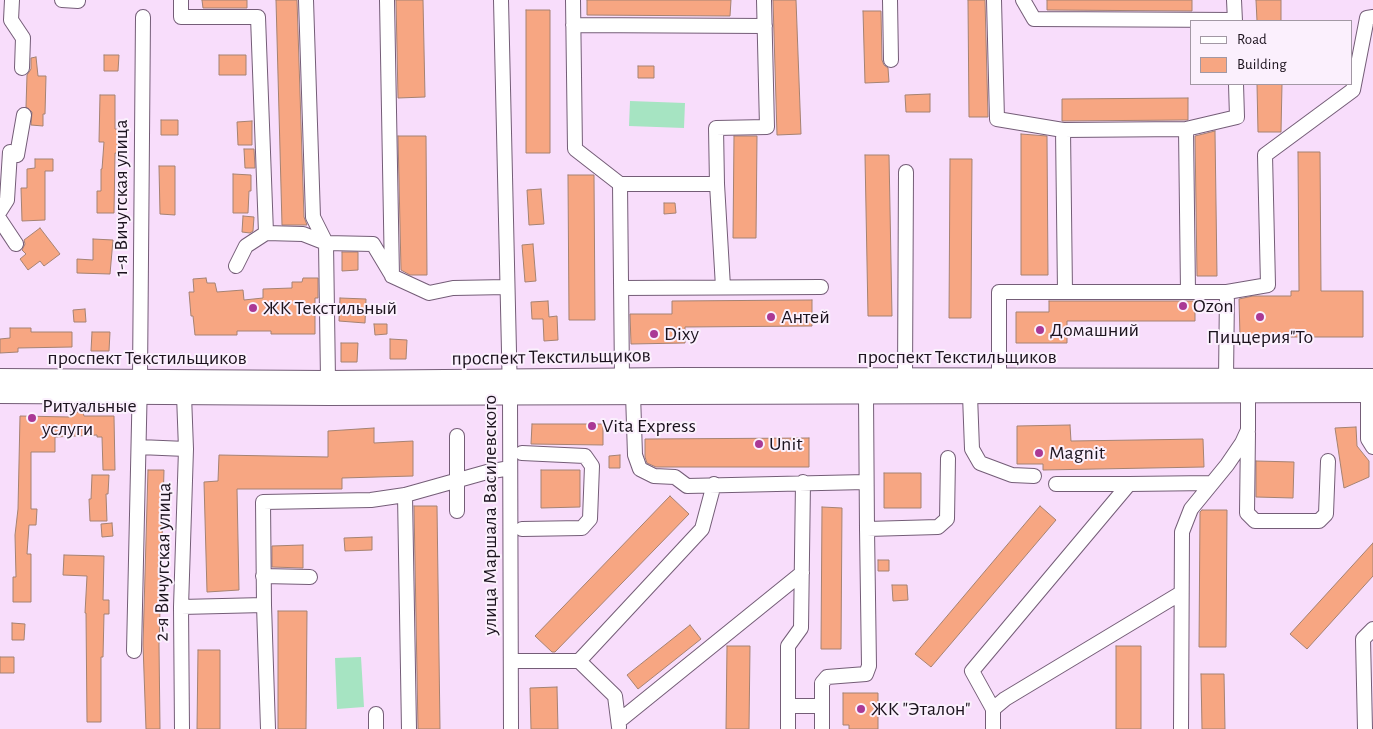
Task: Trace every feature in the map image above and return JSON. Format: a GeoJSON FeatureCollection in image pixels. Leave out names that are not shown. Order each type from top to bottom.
{"type":"FeatureCollection","features":[{"type":"Feature","properties":{"kind":"main road","name":"проспект Текстильщиков"},"geometry":{"type":"LineString","coordinates":[[0,378],[140,386],[184,395],[510,387],[622,378],[1226,379],[1372,388]]}},
{"type":"Feature","properties":{"kind":"main road","name":"проспект Текстильщиков"},"geometry":{"type":"LineString","coordinates":[[0,394],[140,386],[328,380],[633,394],[866,396],[1248,394],[1372,388]]}},
{"type":"Feature","properties":{"kind":"street"},"geometry":{"type":"LineString","coordinates":[[12,0],[6,20],[23,38],[22,68]]}},
{"type":"Feature","properties":{"kind":"street"},"geometry":{"type":"LineString","coordinates":[[62,0],[78,1]]}},
{"type":"Feature","properties":{"kind":"street"},"geometry":{"type":"LineString","coordinates":[[181,0],[181,16],[258,18],[266,233]]}},
{"type":"Feature","properties":{"kind":"street"},"geometry":{"type":"LineString","coordinates":[[306,0],[313,217],[326,243],[328,380]]}},
{"type":"Feature","properties":{"kind":"street"},"geometry":{"type":"LineString","coordinates":[[387,0],[392,276]]}},
{"type":"Feature","properties":{"kind":"street","name":"улица Маршала Василевского"},"geometry":{"type":"LineString","coordinates":[[501,0],[510,387],[511,729]]}},
{"type":"Feature","properties":{"kind":"street"},"geometry":{"type":"LineString","coordinates":[[573,0],[575,149],[620,184],[717,184]]}},
{"type":"Feature","properties":{"kind":"street"},"geometry":{"type":"LineString","coordinates":[[723,287],[716,128],[767,127],[764,0]]}},
{"type":"Feature","properties":{"kind":"street"},"geometry":{"type":"LineString","coordinates":[[890,0],[891,60]]}},
{"type":"Feature","properties":{"kind":"street"},"geometry":{"type":"LineString","coordinates":[[994,0],[997,119],[1063,130],[1186,129],[1237,118],[1236,85]]}},
{"type":"Feature","properties":{"kind":"street"},"geometry":{"type":"LineString","coordinates":[[1023,0],[1034,19],[1235,20],[1234,0]]}},
{"type":"Feature","properties":{"kind":"street"},"geometry":{"type":"LineString","coordinates":[[999,378],[999,292],[1227,292],[1268,285],[1265,155],[1353,90],[1367,18],[1373,17]]}},
{"type":"Feature","properties":{"kind":"street","name":"1-я Вичугская улица"},"geometry":{"type":"LineString","coordinates":[[134,651],[140,386],[143,18]]}},
{"type":"Feature","properties":{"kind":"street"},"geometry":{"type":"LineString","coordinates":[[574,26],[764,26]]}},
{"type":"Feature","properties":{"kind":"street"},"geometry":{"type":"LineString","coordinates":[[0,211],[8,200],[10,152],[17,154],[24,115]]}},
{"type":"Feature","properties":{"kind":"street"},"geometry":{"type":"LineString","coordinates":[[1186,129],[1188,292]]}},
{"type":"Feature","properties":{"kind":"street"},"geometry":{"type":"LineString","coordinates":[[1063,130],[1065,292]]}},
{"type":"Feature","properties":{"kind":"street"},"geometry":{"type":"LineString","coordinates":[[905,378],[906,172]]}},
{"type":"Feature","properties":{"kind":"street"},"geometry":{"type":"LineString","coordinates":[[620,184],[622,378]]}},
{"type":"Feature","properties":{"kind":"street"},"geometry":{"type":"LineString","coordinates":[[0,220],[16,244]]}},
{"type":"Feature","properties":{"kind":"street"},"geometry":{"type":"LineString","coordinates":[[236,266],[246,246],[266,233],[303,234],[326,243],[373,244],[392,276],[429,293],[453,288],[508,286]]}},
{"type":"Feature","properties":{"kind":"street"},"geometry":{"type":"LineString","coordinates":[[621,288],[821,287]]}},
{"type":"Feature","properties":{"kind":"street"},"geometry":{"type":"LineString","coordinates":[[1226,379],[1227,292]]}},
{"type":"Feature","properties":{"kind":"street"},"geometry":{"type":"LineString","coordinates":[[1372,388],[1368,439],[1373,447]]}},
{"type":"Feature","properties":{"kind":"street"},"geometry":{"type":"LineString","coordinates":[[633,394],[634,455],[640,469],[654,476],[675,477],[687,486],[866,482]]}},
{"type":"Feature","properties":{"kind":"street"},"geometry":{"type":"LineString","coordinates":[[1248,394],[1247,513],[1254,521],[1319,522],[1326,514],[1328,461]]}},
{"type":"Feature","properties":{"kind":"street","name":"2-я Вичугская улица"},"geometry":{"type":"LineString","coordinates":[[182,729],[181,607],[186,449],[184,395]]}},
{"type":"Feature","properties":{"kind":"street"},"geometry":{"type":"LineString","coordinates":[[970,395],[972,449],[980,463],[1012,476],[1034,476]]}},
{"type":"Feature","properties":{"kind":"street"},"geometry":{"type":"LineString","coordinates":[[822,729],[822,683],[827,676],[866,674],[869,666],[866,396]]}},
{"type":"Feature","properties":{"kind":"street"},"geometry":{"type":"LineString","coordinates":[[1181,729],[1182,532],[1191,509],[1227,465],[1242,443],[1248,430]]}},
{"type":"Feature","properties":{"kind":"street"},"geometry":{"type":"LineString","coordinates":[[457,436],[457,512]]}},
{"type":"Feature","properties":{"kind":"street"},"geometry":{"type":"LineString","coordinates":[[139,447],[186,449]]}},
{"type":"Feature","properties":{"kind":"street"},"geometry":{"type":"LineString","coordinates":[[522,453],[585,456],[592,466],[590,519],[582,528],[522,529]]}},
{"type":"Feature","properties":{"kind":"street"},"geometry":{"type":"LineString","coordinates":[[868,529],[938,527],[948,519],[948,458]]}},
{"type":"Feature","properties":{"kind":"street"},"geometry":{"type":"LineString","coordinates":[[268,729],[263,576],[263,502],[371,500],[405,495],[487,472],[510,468]]}},
{"type":"Feature","properties":{"kind":"street"},"geometry":{"type":"LineString","coordinates":[[788,729],[788,646],[801,628],[803,482]]}},
{"type":"Feature","properties":{"kind":"street"},"geometry":{"type":"LineString","coordinates":[[1056,484],[1211,483]]}},
{"type":"Feature","properties":{"kind":"street"},"geometry":{"type":"LineString","coordinates":[[579,661],[702,529],[714,484]]}},
{"type":"Feature","properties":{"kind":"street"},"geometry":{"type":"LineString","coordinates":[[994,729],[993,709],[972,671],[1128,484]]}},
{"type":"Feature","properties":{"kind":"street"},"geometry":{"type":"LineString","coordinates":[[405,495],[409,729]]}},
{"type":"Feature","properties":{"kind":"street"},"geometry":{"type":"LineString","coordinates":[[619,725],[802,573]]}},
{"type":"Feature","properties":{"kind":"street"},"geometry":{"type":"LineString","coordinates":[[263,576],[310,577]]}},
{"type":"Feature","properties":{"kind":"street"},"geometry":{"type":"LineString","coordinates":[[993,709],[1005,699],[1181,593]]}},
{"type":"Feature","properties":{"kind":"street"},"geometry":{"type":"LineString","coordinates":[[181,607],[264,605]]}},
{"type":"Feature","properties":{"kind":"street"},"geometry":{"type":"LineString","coordinates":[[1365,729],[1363,639],[1373,629]]}},
{"type":"Feature","properties":{"kind":"street"},"geometry":{"type":"LineString","coordinates":[[511,662],[579,661],[615,696],[619,725]]}},
{"type":"Feature","properties":{"kind":"street"},"geometry":{"type":"LineString","coordinates":[[788,706],[821,706]]}},
{"type":"Feature","properties":{"kind":"street"},"geometry":{"type":"LineString","coordinates":[[376,714],[376,729]]}},
{"type":"Feature","properties":{"kind":"green space"},"geometry":{"type":"Polygon","coordinates":[[[630,101],[685,103],[684,128],[629,126],[630,101]]]}},
{"type":"Feature","properties":{"kind":"green space"},"geometry":{"type":"Polygon","coordinates":[[[361,657],[364,707],[337,709],[335,658],[361,657]]]}},
{"type":"Feature","properties":{"kind":"building"},"geometry":{"type":"Polygon","coordinates":[[[202,0],[247,0],[247,8],[203,8],[202,0]]]}},
{"type":"Feature","properties":{"kind":"building"},"geometry":{"type":"Polygon","coordinates":[[[276,0],[297,0],[304,217],[307,225],[282,225],[276,0]]]}},
{"type":"Feature","properties":{"kind":"building"},"geometry":{"type":"Polygon","coordinates":[[[396,0],[423,0],[425,97],[398,98],[396,0]]]}},
{"type":"Feature","properties":{"kind":"building"},"geometry":{"type":"Polygon","coordinates":[[[587,0],[731,0],[730,16],[587,15],[587,0]]]}},
{"type":"Feature","properties":{"kind":"building"},"geometry":{"type":"Polygon","coordinates":[[[773,0],[796,0],[801,134],[777,135],[773,0]]]}},
{"type":"Feature","properties":{"kind":"building"},"geometry":{"type":"Polygon","coordinates":[[[968,0],[985,0],[988,117],[969,117],[968,0]]]}},
{"type":"Feature","properties":{"kind":"building"},"geometry":{"type":"Polygon","coordinates":[[[1047,0],[1192,0],[1192,11],[1047,10],[1047,0]]]}},
{"type":"Feature","properties":{"kind":"building"},"geometry":{"type":"Polygon","coordinates":[[[1256,0],[1281,0],[1281,20],[1257,20],[1256,0]]]}},
{"type":"Feature","properties":{"kind":"building"},"geometry":{"type":"Polygon","coordinates":[[[526,10],[550,10],[550,153],[526,153],[526,10]]]}},
{"type":"Feature","properties":{"kind":"building"},"geometry":{"type":"Polygon","coordinates":[[[863,11],[881,11],[882,60],[888,68],[889,82],[865,83],[863,11]]]}},
{"type":"Feature","properties":{"kind":"building"},"geometry":{"type":"Polygon","coordinates":[[[104,55],[119,55],[118,71],[104,71],[104,55]]]}},
{"type":"Feature","properties":{"kind":"building"},"geometry":{"type":"Polygon","coordinates":[[[219,55],[246,55],[246,75],[219,75],[219,55]]]}},
{"type":"Feature","properties":{"kind":"building"},"geometry":{"type":"Polygon","coordinates":[[[36,57],[38,76],[46,76],[43,126],[31,125],[32,112],[26,107],[27,75],[31,69],[31,58],[36,57]]]}},
{"type":"Feature","properties":{"kind":"building"},"geometry":{"type":"Polygon","coordinates":[[[638,66],[654,66],[654,78],[638,78],[638,66]]]}},
{"type":"Feature","properties":{"kind":"building"},"geometry":{"type":"Polygon","coordinates":[[[1257,85],[1282,85],[1281,132],[1258,132],[1257,85]]]}},
{"type":"Feature","properties":{"kind":"building"},"geometry":{"type":"Polygon","coordinates":[[[930,94],[930,112],[906,112],[905,95],[930,94]]]}},
{"type":"Feature","properties":{"kind":"building"},"geometry":{"type":"Polygon","coordinates":[[[100,95],[115,95],[115,129],[122,130],[121,154],[115,153],[114,213],[97,213],[97,191],[101,191],[104,142],[99,142],[100,95]]]}},
{"type":"Feature","properties":{"kind":"building"},"geometry":{"type":"Polygon","coordinates":[[[1188,98],[1188,120],[1062,121],[1062,99],[1188,98]]]}},
{"type":"Feature","properties":{"kind":"building"},"geometry":{"type":"Polygon","coordinates":[[[161,120],[178,120],[178,135],[161,135],[161,120]]]}},
{"type":"Feature","properties":{"kind":"building"},"geometry":{"type":"Polygon","coordinates":[[[252,121],[252,145],[238,145],[237,122],[252,121]]]}},
{"type":"Feature","properties":{"kind":"building"},"geometry":{"type":"Polygon","coordinates":[[[1215,131],[1217,276],[1197,276],[1195,136],[1215,131]]]}},
{"type":"Feature","properties":{"kind":"building"},"geometry":{"type":"Polygon","coordinates":[[[1021,134],[1047,136],[1048,275],[1021,275],[1021,134]]]}},
{"type":"Feature","properties":{"kind":"building"},"geometry":{"type":"Polygon","coordinates":[[[398,136],[426,136],[427,275],[410,275],[401,270],[398,136]]]}},
{"type":"Feature","properties":{"kind":"building"},"geometry":{"type":"Polygon","coordinates":[[[734,136],[757,136],[756,238],[733,238],[734,136]]]}},
{"type":"Feature","properties":{"kind":"building"},"geometry":{"type":"Polygon","coordinates":[[[244,149],[254,149],[255,168],[245,168],[244,149]]]}},
{"type":"Feature","properties":{"kind":"building"},"geometry":{"type":"Polygon","coordinates":[[[1298,152],[1320,152],[1321,291],[1363,291],[1363,337],[1240,337],[1239,299],[1253,296],[1291,296],[1291,291],[1299,291],[1298,152]]]}},
{"type":"Feature","properties":{"kind":"building"},"geometry":{"type":"Polygon","coordinates":[[[865,155],[889,155],[892,316],[868,316],[865,155]]]}},
{"type":"Feature","properties":{"kind":"building"},"geometry":{"type":"Polygon","coordinates":[[[35,159],[53,159],[53,171],[45,171],[45,220],[22,221],[21,188],[27,188],[27,169],[35,168],[35,159]]]}},
{"type":"Feature","properties":{"kind":"building"},"geometry":{"type":"Polygon","coordinates":[[[950,159],[972,159],[971,318],[949,318],[950,159]]]}},
{"type":"Feature","properties":{"kind":"building"},"geometry":{"type":"Polygon","coordinates":[[[159,166],[175,166],[175,215],[160,214],[159,166]]]}},
{"type":"Feature","properties":{"kind":"building"},"geometry":{"type":"Polygon","coordinates":[[[233,174],[251,175],[248,213],[233,213],[233,174]]]}},
{"type":"Feature","properties":{"kind":"building"},"geometry":{"type":"Polygon","coordinates":[[[568,175],[594,175],[595,320],[569,320],[568,175]]]}},
{"type":"Feature","properties":{"kind":"building"},"geometry":{"type":"Polygon","coordinates":[[[541,189],[544,224],[529,225],[527,190],[541,189]]]}},
{"type":"Feature","properties":{"kind":"building"},"geometry":{"type":"Polygon","coordinates":[[[664,203],[675,203],[676,213],[664,214],[664,203]]]}},
{"type":"Feature","properties":{"kind":"building"},"geometry":{"type":"Polygon","coordinates":[[[243,216],[254,217],[253,231],[250,233],[242,232],[243,216]]]}},
{"type":"Feature","properties":{"kind":"building"},"geometry":{"type":"Polygon","coordinates":[[[40,228],[60,254],[44,266],[40,261],[28,270],[20,259],[26,254],[22,250],[25,244],[24,240],[40,228]]]}},
{"type":"Feature","properties":{"kind":"building"},"geometry":{"type":"Polygon","coordinates":[[[93,239],[113,240],[110,274],[77,273],[77,259],[93,260],[93,239]]]}},
{"type":"Feature","properties":{"kind":"building"},"geometry":{"type":"Polygon","coordinates":[[[533,244],[536,281],[525,282],[522,245],[533,244]]]}},
{"type":"Feature","properties":{"kind":"building"},"geometry":{"type":"Polygon","coordinates":[[[342,252],[358,252],[358,270],[342,271],[342,252]]]}},
{"type":"Feature","properties":{"kind":"building","name":"ЖК Текстильный"},"geometry":{"type":"Polygon","coordinates":[[[206,278],[207,283],[215,283],[217,292],[243,290],[244,300],[263,298],[263,289],[292,288],[292,282],[302,282],[303,278],[318,278],[318,298],[315,298],[315,334],[271,334],[271,331],[237,331],[237,335],[195,335],[189,292],[194,292],[193,279],[206,278]]]}},
{"type":"Feature","properties":{"kind":"building"},"geometry":{"type":"Polygon","coordinates":[[[340,298],[366,299],[365,323],[339,321],[340,298]]]}},
{"type":"Feature","properties":{"kind":"building"},"geometry":{"type":"Polygon","coordinates":[[[812,300],[812,326],[685,327],[685,343],[631,344],[630,314],[672,314],[672,301],[812,300]]]}},
{"type":"Feature","properties":{"kind":"building"},"geometry":{"type":"Polygon","coordinates":[[[548,301],[549,317],[557,316],[558,340],[544,341],[543,319],[532,319],[531,302],[548,301]]]}},
{"type":"Feature","properties":{"kind":"building"},"geometry":{"type":"Polygon","coordinates":[[[1049,301],[1195,301],[1195,321],[1067,321],[1067,343],[1016,343],[1016,312],[1049,312],[1049,301]]]}},
{"type":"Feature","properties":{"kind":"building"},"geometry":{"type":"Polygon","coordinates":[[[85,309],[86,322],[74,322],[73,310],[85,309]]]}},
{"type":"Feature","properties":{"kind":"building"},"geometry":{"type":"Polygon","coordinates":[[[374,324],[387,324],[387,334],[375,335],[374,324]]]}},
{"type":"Feature","properties":{"kind":"building"},"geometry":{"type":"Polygon","coordinates":[[[10,328],[31,328],[31,332],[72,332],[72,347],[18,348],[18,352],[0,353],[0,339],[10,338],[10,328]]]}},
{"type":"Feature","properties":{"kind":"building"},"geometry":{"type":"Polygon","coordinates":[[[92,332],[110,332],[109,351],[91,351],[92,332]]]}},
{"type":"Feature","properties":{"kind":"building"},"geometry":{"type":"Polygon","coordinates":[[[390,339],[407,340],[406,359],[390,359],[390,339]]]}},
{"type":"Feature","properties":{"kind":"building"},"geometry":{"type":"Polygon","coordinates":[[[341,343],[358,343],[357,362],[341,362],[341,343]]]}},
{"type":"Feature","properties":{"kind":"building"},"geometry":{"type":"Polygon","coordinates":[[[71,412],[83,412],[84,416],[114,416],[115,470],[103,470],[102,437],[97,437],[97,435],[55,437],[55,452],[31,452],[31,509],[37,509],[36,525],[29,525],[27,554],[31,554],[31,602],[13,602],[13,577],[16,577],[15,535],[18,509],[20,416],[71,417],[71,412]]]}},
{"type":"Feature","properties":{"kind":"building"},"geometry":{"type":"Polygon","coordinates":[[[532,424],[603,424],[603,445],[531,444],[532,424]]]}},
{"type":"Feature","properties":{"kind":"building"},"geometry":{"type":"Polygon","coordinates":[[[1070,425],[1071,441],[1203,439],[1204,467],[1043,470],[1043,464],[1017,464],[1017,426],[1070,425]]]}},
{"type":"Feature","properties":{"kind":"building"},"geometry":{"type":"Polygon","coordinates":[[[1356,427],[1357,446],[1369,461],[1369,477],[1344,488],[1335,428],[1356,427]]]}},
{"type":"Feature","properties":{"kind":"building"},"geometry":{"type":"Polygon","coordinates":[[[374,428],[374,443],[413,441],[413,476],[342,478],[342,489],[237,489],[239,590],[207,592],[204,482],[218,481],[219,455],[328,457],[328,431],[374,428]]]}},
{"type":"Feature","properties":{"kind":"building"},"geometry":{"type":"Polygon","coordinates":[[[809,438],[809,467],[656,467],[647,463],[645,457],[645,439],[809,438]]]}},
{"type":"Feature","properties":{"kind":"building"},"geometry":{"type":"Polygon","coordinates":[[[620,455],[620,468],[609,468],[609,456],[620,455]]]}},
{"type":"Feature","properties":{"kind":"building"},"geometry":{"type":"Polygon","coordinates":[[[1256,461],[1294,462],[1293,498],[1256,497],[1256,461]]]}},
{"type":"Feature","properties":{"kind":"building"},"geometry":{"type":"Polygon","coordinates":[[[148,470],[164,470],[159,645],[160,729],[146,729],[143,644],[148,470]]]}},
{"type":"Feature","properties":{"kind":"building"},"geometry":{"type":"Polygon","coordinates":[[[541,470],[580,470],[580,507],[541,508],[541,470]]]}},
{"type":"Feature","properties":{"kind":"building"},"geometry":{"type":"Polygon","coordinates":[[[884,473],[921,473],[921,508],[884,508],[884,473]]]}},
{"type":"Feature","properties":{"kind":"building"},"geometry":{"type":"Polygon","coordinates":[[[92,475],[109,475],[108,494],[106,494],[107,521],[90,521],[89,499],[91,499],[92,475]]]}},
{"type":"Feature","properties":{"kind":"building"},"geometry":{"type":"Polygon","coordinates":[[[670,496],[689,514],[555,652],[552,652],[535,636],[670,496]]]}},
{"type":"Feature","properties":{"kind":"building"},"geometry":{"type":"Polygon","coordinates":[[[414,506],[437,506],[440,729],[418,729],[414,506]]]}},
{"type":"Feature","properties":{"kind":"building"},"geometry":{"type":"Polygon","coordinates":[[[1040,506],[1056,520],[931,667],[915,654],[1040,506]]]}},
{"type":"Feature","properties":{"kind":"building"},"geometry":{"type":"Polygon","coordinates":[[[822,507],[842,508],[841,649],[821,649],[822,507]]]}},
{"type":"Feature","properties":{"kind":"building"},"geometry":{"type":"Polygon","coordinates":[[[1202,510],[1227,510],[1226,647],[1199,647],[1200,512],[1202,510]]]}},
{"type":"Feature","properties":{"kind":"building"},"geometry":{"type":"Polygon","coordinates":[[[112,523],[113,536],[102,537],[101,524],[112,523]]]}},
{"type":"Feature","properties":{"kind":"building"},"geometry":{"type":"Polygon","coordinates":[[[372,537],[372,550],[345,551],[344,538],[372,537]]]}},
{"type":"Feature","properties":{"kind":"building"},"geometry":{"type":"Polygon","coordinates":[[[1373,543],[1373,576],[1307,649],[1290,634],[1373,543]]]}},
{"type":"Feature","properties":{"kind":"building"},"geometry":{"type":"Polygon","coordinates":[[[303,545],[303,568],[272,567],[272,546],[303,545]]]}},
{"type":"Feature","properties":{"kind":"building"},"geometry":{"type":"Polygon","coordinates":[[[64,555],[104,556],[103,600],[109,600],[109,614],[104,614],[103,657],[101,657],[101,722],[87,722],[85,613],[87,576],[63,575],[64,555]]]}},
{"type":"Feature","properties":{"kind":"building"},"geometry":{"type":"Polygon","coordinates":[[[878,560],[889,560],[889,571],[878,571],[878,560]]]}},
{"type":"Feature","properties":{"kind":"building"},"geometry":{"type":"Polygon","coordinates":[[[892,585],[907,585],[908,600],[893,601],[892,585]]]}},
{"type":"Feature","properties":{"kind":"building"},"geometry":{"type":"Polygon","coordinates":[[[278,611],[307,611],[306,729],[278,729],[278,611]]]}},
{"type":"Feature","properties":{"kind":"building"},"geometry":{"type":"Polygon","coordinates":[[[12,623],[25,624],[24,640],[12,640],[12,623]]]}},
{"type":"Feature","properties":{"kind":"building"},"geometry":{"type":"Polygon","coordinates":[[[690,625],[701,639],[638,689],[627,675],[690,625]]]}},
{"type":"Feature","properties":{"kind":"building"},"geometry":{"type":"Polygon","coordinates":[[[727,646],[750,646],[749,729],[726,729],[727,646]]]}},
{"type":"Feature","properties":{"kind":"building"},"geometry":{"type":"Polygon","coordinates":[[[1116,646],[1141,646],[1141,729],[1116,729],[1116,646]]]}},
{"type":"Feature","properties":{"kind":"building"},"geometry":{"type":"Polygon","coordinates":[[[198,650],[220,650],[220,729],[197,729],[198,650]]]}},
{"type":"Feature","properties":{"kind":"building"},"geometry":{"type":"Polygon","coordinates":[[[0,657],[14,657],[14,673],[0,673],[0,657]]]}},
{"type":"Feature","properties":{"kind":"building"},"geometry":{"type":"Polygon","coordinates":[[[1201,674],[1224,674],[1225,729],[1202,729],[1201,674]]]}},
{"type":"Feature","properties":{"kind":"building"},"geometry":{"type":"Polygon","coordinates":[[[557,687],[558,729],[531,729],[530,688],[557,687]]]}},
{"type":"Feature","properties":{"kind":"building","name":"ЖК \"Эталон\""},"geometry":{"type":"Polygon","coordinates":[[[843,693],[878,693],[878,729],[849,729],[849,725],[843,725],[843,693]]]}},
{"type":"Feature","properties":{"kind":"place","name":"Ozon"},"geometry":{"type":"Point","coordinates":[1183,306]}},
{"type":"Feature","properties":{"kind":"place","name":"ЖК Текстильный"},"geometry":{"type":"Point","coordinates":[253,308]}},
{"type":"Feature","properties":{"kind":"place","name":"Антей"},"geometry":{"type":"Point","coordinates":[771,317]}},
{"type":"Feature","properties":{"kind":"place","name":"Пиццерия\"То"},"geometry":{"type":"Point","coordinates":[1260,317]}},
{"type":"Feature","properties":{"kind":"place","name":"Домашний"},"geometry":{"type":"Point","coordinates":[1040,330]}},
{"type":"Feature","properties":{"kind":"place","name":"Dixy"},"geometry":{"type":"Point","coordinates":[654,334]}},
{"type":"Feature","properties":{"kind":"place","name":"Ритуальные услуги"},"geometry":{"type":"Point","coordinates":[32,418]}},
{"type":"Feature","properties":{"kind":"place","name":"Vita Express"},"geometry":{"type":"Point","coordinates":[592,426]}},
{"type":"Feature","properties":{"kind":"place","name":"Unit"},"geometry":{"type":"Point","coordinates":[759,444]}},
{"type":"Feature","properties":{"kind":"place","name":"Magnit"},"geometry":{"type":"Point","coordinates":[1039,453]}},
{"type":"Feature","properties":{"kind":"place","name":"ЖК \"Эталон\""},"geometry":{"type":"Point","coordinates":[861,709]}}]}
